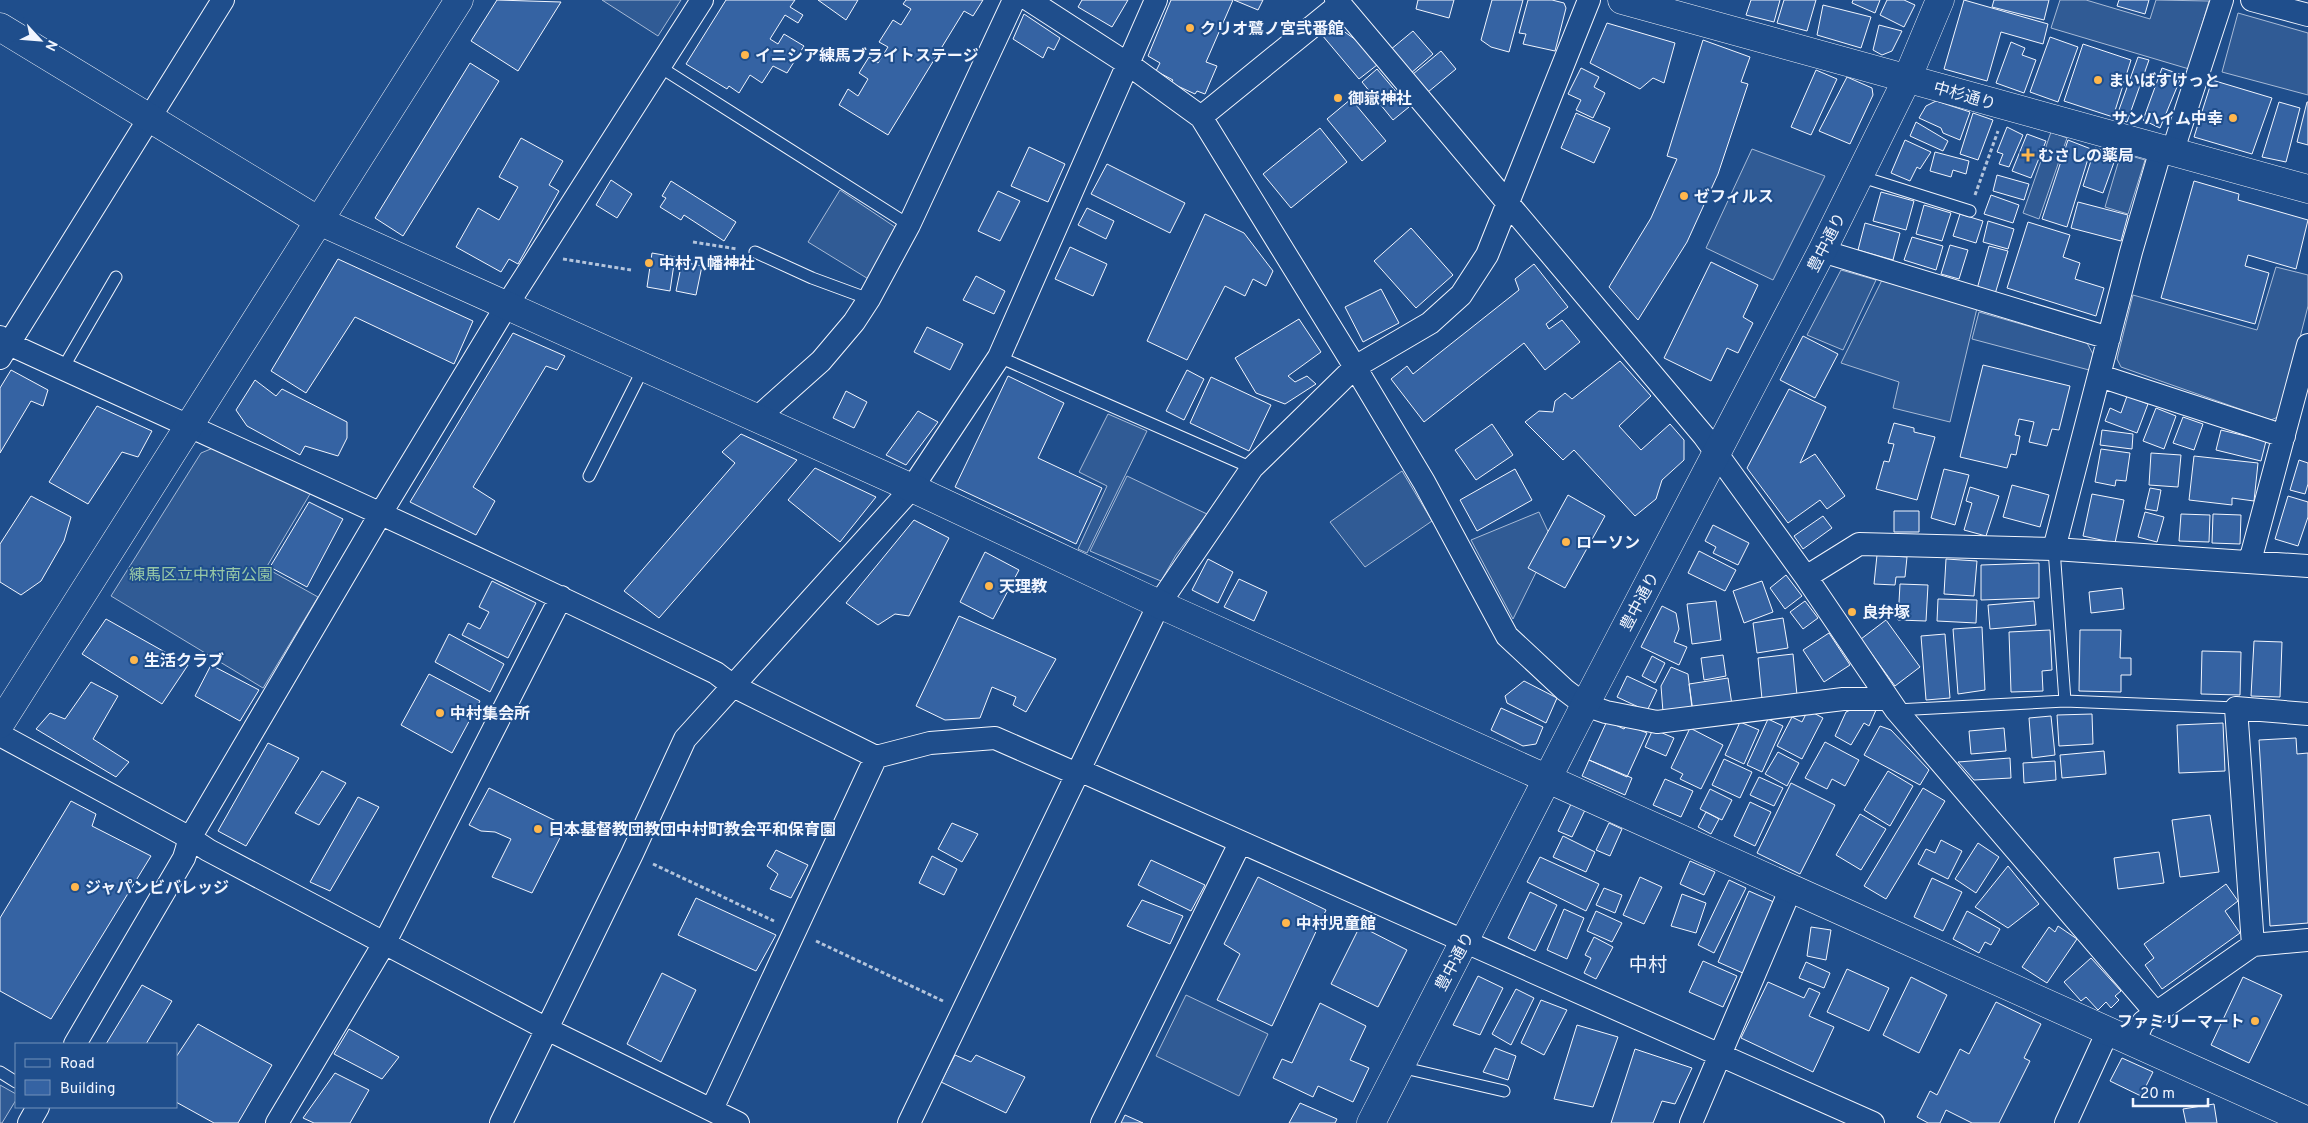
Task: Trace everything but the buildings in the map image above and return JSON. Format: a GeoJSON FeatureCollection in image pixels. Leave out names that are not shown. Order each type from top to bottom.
{"type":"FeatureCollection","features":[{"type":"Feature","properties":{"kind":"street"},"geometry":{"type":"LineString","coordinates":[[223,0],[3,346],[63,368],[561,597],[716,673],[733,686],[876,757],[930,743],[995,738],[1078,774],[1088,774],[1873,1123]]}},
{"type":"Feature","properties":{"kind":"street"},"geometry":{"type":"LineString","coordinates":[[0,724],[459,0]]}},
{"type":"Feature","properties":{"kind":"street"},"geometry":{"type":"LineString","coordinates":[[76,1043],[184,858],[190,838],[381,513],[507,305],[702,0]]}},
{"type":"Feature","properties":{"kind":"street"},"geometry":{"type":"LineString","coordinates":[[757,418],[821,362],[854,322],[869,299],[909,225],[1014,0]]}},
{"type":"Feature","properties":{"kind":"street"},"geometry":{"type":"LineString","coordinates":[[1030,0],[1128,64],[1201,118],[1424,482],[1507,636],[1565,690],[1584,705],[1606,712],[1657,722],[1843,699],[1892,704]]}},
{"type":"Feature","properties":{"kind":"street"},"geometry":{"type":"LineString","coordinates":[[501,1123],[685,739],[912,488],[999,358],[1156,0]]}},
{"type":"Feature","properties":{"kind":"street"},"geometry":{"type":"LineString","coordinates":[[909,1123],[1159,604],[1252,468],[1355,367],[1430,323],[1461,295],[1487,255],[1589,0]]}},
{"type":"Feature","properties":{"kind":"street","name":"中杉通り"},"geometry":{"type":"LineString","coordinates":[[1622,0],[1662,6],[1908,79],[2308,189]]}},
{"type":"Feature","properties":{"kind":"street","name":"豊中通り"},"geometry":{"type":"LineString","coordinates":[[1371,1123],[1398,1066],[1465,942],[1584,705],[1822,251],[1908,79],[1940,0]]}},
{"type":"Feature","properties":{"kind":"street"},"geometry":{"type":"LineString","coordinates":[[2054,549],[2131,252],[2222,0]]}},
{"type":"Feature","properties":{"kind":"street"},"geometry":{"type":"LineString","coordinates":[[2252,0],[2308,14]]}},
{"type":"Feature","properties":{"kind":"street"},"geometry":{"type":"LineString","coordinates":[[1201,118],[1338,2],[1717,452],[1806,577],[1892,704],[2156,1013]]}},
{"type":"Feature","properties":{"kind":"street"},"geometry":{"type":"LineString","coordinates":[[0,27],[319,221],[912,488],[1159,604],[2308,1121]]}},
{"type":"Feature","properties":{"kind":"street"},"geometry":{"type":"LineString","coordinates":[[1822,251],[2110,338]]}},
{"type":"Feature","properties":{"kind":"street"},"geometry":{"type":"LineString","coordinates":[[2250,561],[2308,345]]}},
{"type":"Feature","properties":{"kind":"street"},"geometry":{"type":"LineString","coordinates":[[2100,376],[2284,436]]}},
{"type":"Feature","properties":{"kind":"street"},"geometry":{"type":"LineString","coordinates":[[1806,577],[1859,544],[2054,549],[2308,566]]}},
{"type":"Feature","properties":{"kind":"street"},"geometry":{"type":"LineString","coordinates":[[276,1123],[385,942],[561,597]]}},
{"type":"Feature","properties":{"kind":"street"},"geometry":{"type":"LineString","coordinates":[[2253,945],[2236,708],[2308,714]]}},
{"type":"Feature","properties":{"kind":"street"},"geometry":{"type":"LineString","coordinates":[[0,736],[190,838],[208,850],[547,1029],[738,1123]]}},
{"type":"Feature","properties":{"kind":"street"},"geometry":{"type":"LineString","coordinates":[[712,1109],[876,757]]}},
{"type":"Feature","properties":{"kind":"street"},"geometry":{"type":"LineString","coordinates":[[1102,1123],[1240,843]]}},
{"type":"Feature","properties":{"kind":"street"},"geometry":{"type":"LineString","coordinates":[[1692,1123],[1791,888]]}},
{"type":"Feature","properties":{"kind":"street"},"geometry":{"type":"LineString","coordinates":[[2134,1042],[2143,1022],[2253,945],[2308,940]]}},
{"type":"Feature","properties":{"kind":"street"},"geometry":{"type":"LineString","coordinates":[[2066,1123],[2108,1030]]}},
{"type":"Feature","properties":{"kind":"street"},"geometry":{"type":"LineString","coordinates":[[28,1123],[37,1108]]}},
{"type":"Feature","properties":{"kind":"lane"},"geometry":{"type":"LineString","coordinates":[[660,67],[909,225]]}},
{"type":"Feature","properties":{"kind":"lane"},"geometry":{"type":"LineString","coordinates":[[1859,176],[1970,210]]}},
{"type":"Feature","properties":{"kind":"lane"},"geometry":{"type":"LineString","coordinates":[[755,252],[812,278],[869,299]]}},
{"type":"Feature","properties":{"kind":"lane"},"geometry":{"type":"LineString","coordinates":[[63,368],[116,277]]}},
{"type":"Feature","properties":{"kind":"lane"},"geometry":{"type":"LineString","coordinates":[[999,358],[1252,468]]}},
{"type":"Feature","properties":{"kind":"lane"},"geometry":{"type":"LineString","coordinates":[[590,476],[644,367]]}},
{"type":"Feature","properties":{"kind":"lane"},"geometry":{"type":"LineString","coordinates":[[2054,549],[2065,701]]}},
{"type":"Feature","properties":{"kind":"lane"},"geometry":{"type":"LineString","coordinates":[[1892,704],[2065,701],[2236,708]]}},
{"type":"Feature","properties":{"kind":"lane"},"geometry":{"type":"LineString","coordinates":[[1398,1066],[1504,1091]]}},
{"type":"Feature","properties":{"kind":"lane"},"geometry":{"type":"LineString","coordinates":[[0,1072],[15,1081]]}},
{"type":"Feature","properties":{"kind":"path"},"geometry":{"type":"LineString","coordinates":[[1970,210],[2007,106]]}},
{"type":"Feature","properties":{"kind":"path"},"geometry":{"type":"LineString","coordinates":[[693,242],[755,252]]}},
{"type":"Feature","properties":{"kind":"path"},"geometry":{"type":"LineString","coordinates":[[540,256],[631,270]]}},
{"type":"Feature","properties":{"kind":"shaded area"},"geometry":{"type":"Polygon","coordinates":[[[602,0],[681,0],[658,36],[602,0]]]}},
{"type":"Feature","properties":{"kind":"shaded area"},"geometry":{"type":"Polygon","coordinates":[[[2060,0],[2086,0],[2150,19],[2156,0],[2209,1],[2189,69],[2051,28],[2060,0]]]}},
{"type":"Feature","properties":{"kind":"shaded area"},"geometry":{"type":"Polygon","coordinates":[[[2238,13],[2308,33],[2308,95],[2222,72],[2238,13]]]}},
{"type":"Feature","properties":{"kind":"shaded area"},"geometry":{"type":"Polygon","coordinates":[[[2051,132],[2067,138],[2039,219],[2023,213],[2051,132]]]}},
{"type":"Feature","properties":{"kind":"shaded area"},"geometry":{"type":"Polygon","coordinates":[[[1752,149],[1825,176],[1773,280],[1706,248],[1752,149]]]}},
{"type":"Feature","properties":{"kind":"shaded area"},"geometry":{"type":"Polygon","coordinates":[[[2121,153],[2145,160],[2128,214],[2105,207],[2121,153]]]}},
{"type":"Feature","properties":{"kind":"shaded area"},"geometry":{"type":"Polygon","coordinates":[[[840,190],[895,227],[870,280],[808,242],[840,190]]]}},
{"type":"Feature","properties":{"kind":"shaded area"},"geometry":{"type":"Polygon","coordinates":[[[2276,267],[2308,275],[2308,306],[2280,416],[2271,420],[2121,367],[2117,359],[2133,295],[2257,330],[2276,267]]]}},
{"type":"Feature","properties":{"kind":"shaded area"},"geometry":{"type":"Polygon","coordinates":[[[1841,270],[1876,280],[1843,350],[1807,335],[1841,270]]]}},
{"type":"Feature","properties":{"kind":"shaded area"},"geometry":{"type":"Polygon","coordinates":[[[1883,278],[1977,308],[1950,422],[1893,408],[1899,382],[1841,363],[1883,278]]]}},
{"type":"Feature","properties":{"kind":"shaded area"},"geometry":{"type":"Polygon","coordinates":[[[1979,312],[2087,343],[2093,354],[2089,370],[1972,339],[1979,312]]]}},
{"type":"Feature","properties":{"kind":"shaded area"},"geometry":{"type":"Polygon","coordinates":[[[1108,414],[1147,431],[1087,553],[1078,549],[1107,486],[1079,472],[1108,414]]]}},
{"type":"Feature","properties":{"kind":"shaded area","name":"練馬区立中村南公園"},"geometry":{"type":"Polygon","coordinates":[[[213,448],[310,494],[266,568],[318,597],[263,688],[111,596],[201,453],[213,448]]]}},
{"type":"Feature","properties":{"kind":"shaded area"},"geometry":{"type":"Polygon","coordinates":[[[1402,471],[1432,521],[1365,567],[1330,522],[1402,471]]]}},
{"type":"Feature","properties":{"kind":"shaded area"},"geometry":{"type":"Polygon","coordinates":[[[1127,476],[1207,514],[1176,555],[1161,581],[1090,551],[1127,476]]]}},
{"type":"Feature","properties":{"kind":"shaded area"},"geometry":{"type":"Polygon","coordinates":[[[1539,512],[1552,540],[1513,619],[1471,540],[1539,512]]]}},
{"type":"Feature","properties":{"kind":"shaded area"},"geometry":{"type":"Polygon","coordinates":[[[1186,995],[1268,1034],[1239,1096],[1156,1056],[1186,995]]]}},
{"type":"Feature","properties":{"kind":"shaded area"},"geometry":{"type":"Polygon","coordinates":[[[0,1085],[15,1093],[15,1102],[2,1123],[0,1123],[0,1085]]]}},
{"type":"Feature","properties":{"kind":"place","name":"クリオ鷺ノ宮弐番館"},"geometry":{"type":"Point","coordinates":[1190,28]}},
{"type":"Feature","properties":{"kind":"place","name":"イニシア練馬ブライトステージ"},"geometry":{"type":"Point","coordinates":[745,55]}},
{"type":"Feature","properties":{"kind":"place","name":"まいばすけっと"},"geometry":{"type":"Point","coordinates":[2098,80]}},
{"type":"Feature","properties":{"kind":"place","name":"御嶽神社"},"geometry":{"type":"Point","coordinates":[1338,98]}},
{"type":"Feature","properties":{"kind":"place","name":"サンハイム中幸"},"geometry":{"type":"Point","coordinates":[2233,118]}},
{"type":"Feature","properties":{"kind":"place","name":"むさしの薬局"},"geometry":{"type":"Point","coordinates":[2028,155]}},
{"type":"Feature","properties":{"kind":"place","name":"ゼフィルス"},"geometry":{"type":"Point","coordinates":[1684,196]}},
{"type":"Feature","properties":{"kind":"place","name":"中村八幡神社"},"geometry":{"type":"Point","coordinates":[649,263]}},
{"type":"Feature","properties":{"kind":"place","name":"ローソン"},"geometry":{"type":"Point","coordinates":[1566,542]}},
{"type":"Feature","properties":{"kind":"place","name":"天理教"},"geometry":{"type":"Point","coordinates":[989,586]}},
{"type":"Feature","properties":{"kind":"place","name":"良弁塚"},"geometry":{"type":"Point","coordinates":[1852,612]}},
{"type":"Feature","properties":{"kind":"place","name":"生活クラブ"},"geometry":{"type":"Point","coordinates":[134,660]}},
{"type":"Feature","properties":{"kind":"place","name":"中村集会所"},"geometry":{"type":"Point","coordinates":[440,713]}},
{"type":"Feature","properties":{"kind":"place","name":"日本基督教団教団中村町教会平和保育園"},"geometry":{"type":"Point","coordinates":[538,829]}},
{"type":"Feature","properties":{"kind":"place","name":"ジャパンビバレッジ"},"geometry":{"type":"Point","coordinates":[75,887]}},
{"type":"Feature","properties":{"kind":"place","name":"中村児童館"},"geometry":{"type":"Point","coordinates":[1286,923]}},
{"type":"Feature","properties":{"kind":"place","name":"ファミリーマート"},"geometry":{"type":"Point","coordinates":[2255,1021]}},
{"type":"Feature","properties":{"kind":"district","name":"中村"},"geometry":{"type":"Point","coordinates":[1648,964]}}]}
